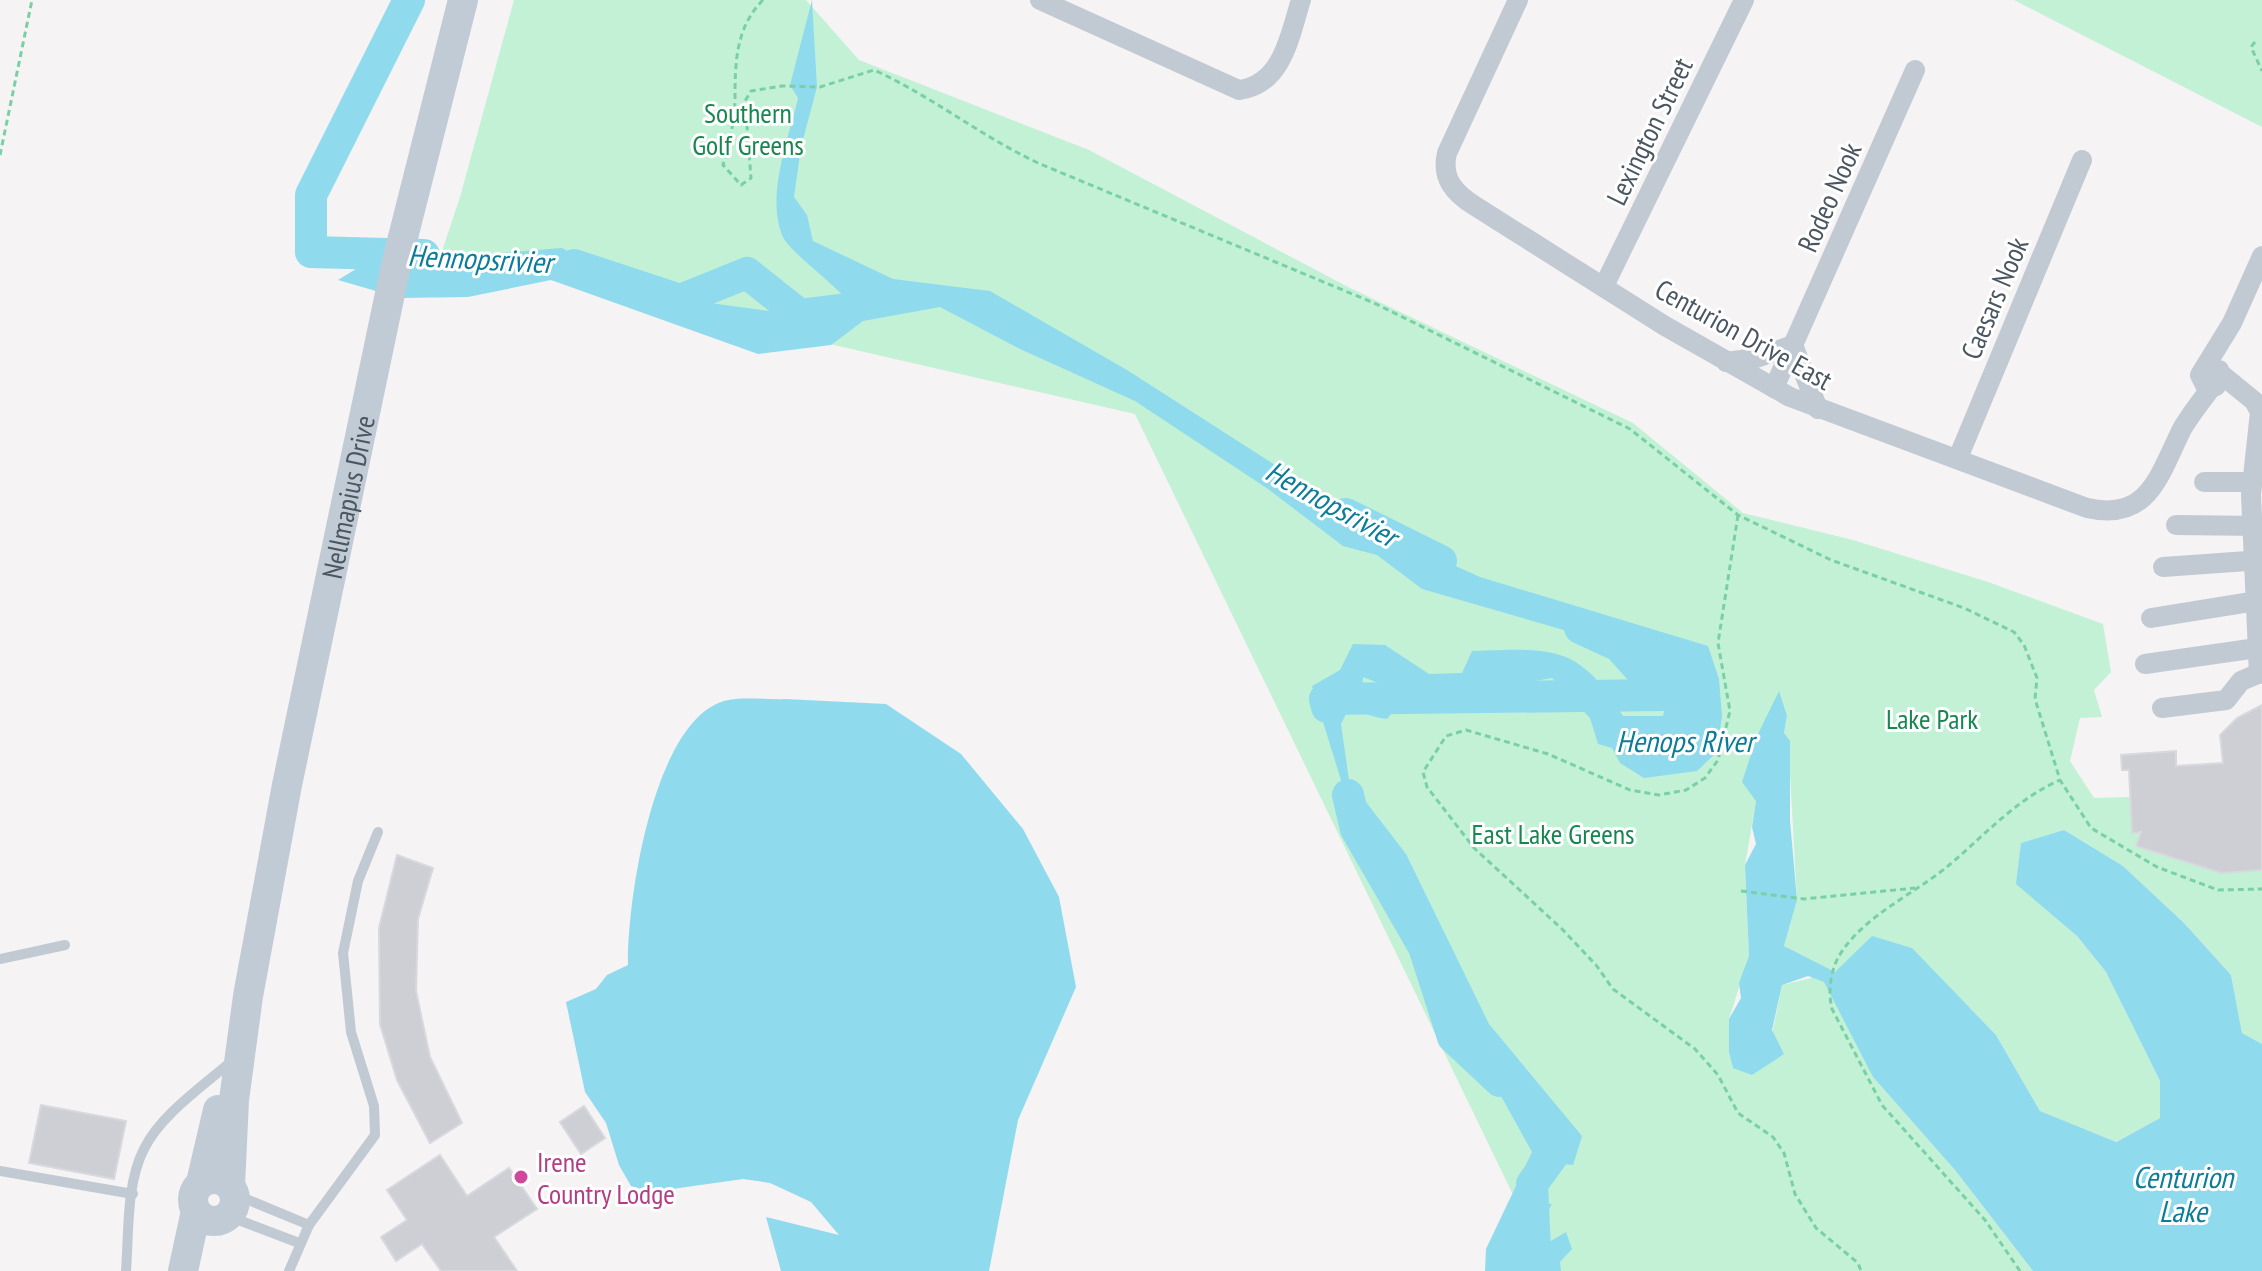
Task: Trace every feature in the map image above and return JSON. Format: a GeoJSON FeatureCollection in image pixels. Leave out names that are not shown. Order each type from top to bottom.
{"type":"FeatureCollection","features":[{"type":"Feature","properties":{"kind":"main road","name":"Nellmapius Drive"},"geometry":{"type":"LineString","coordinates":[[196,1271],[218,1202],[231,1130],[248,996],[290,770],[403,237],[463,0]]}},
{"type":"Feature","properties":{"kind":"main road","name":"Nellmapius Drive"},"geometry":{"type":"LineString","coordinates":[[183,1271],[218,1202],[227,1065],[248,996]]}},
{"type":"Feature","properties":{"kind":"street"},"geometry":{"type":"LineString","coordinates":[[1040,0],[1239,90],[1257,86],[1282,59],[1301,0]]}},
{"type":"Feature","properties":{"kind":"street","name":"Centurion Drive East"},"geometry":{"type":"LineString","coordinates":[[1518,0],[1447,153],[1444,166],[1448,180],[1464,199],[1726,362],[1774,388],[1818,409],[2087,508],[2113,513],[2127,509],[2149,492],[2212,378],[2262,256]]}},
{"type":"Feature","properties":{"kind":"street","name":"Lexington Street"},"geometry":{"type":"LineString","coordinates":[[1604,286],[1744,0]]}},
{"type":"Feature","properties":{"kind":"street","name":"Rodeo Nook"},"geometry":{"type":"LineString","coordinates":[[1774,388],[1915,70]]}},
{"type":"Feature","properties":{"kind":"street","name":"Caesars Nook"},"geometry":{"type":"LineString","coordinates":[[1958,458],[2082,160]]}},
{"type":"Feature","properties":{"kind":"street"},"geometry":{"type":"LineString","coordinates":[[1726,362],[1756,358],[1793,345],[1818,409]]}},
{"type":"Feature","properties":{"kind":"street"},"geometry":{"type":"LineString","coordinates":[[2162,708],[2226,700],[2241,681],[2260,673],[2257,648],[2257,527],[2251,482],[2260,418],[2254,401],[2241,391],[2212,378]]}},
{"type":"Feature","properties":{"kind":"street"},"geometry":{"type":"LineString","coordinates":[[2204,482],[2251,482]]}},
{"type":"Feature","properties":{"kind":"street"},"geometry":{"type":"LineString","coordinates":[[2176,525],[2257,527]]}},
{"type":"Feature","properties":{"kind":"street"},"geometry":{"type":"LineString","coordinates":[[2163,567],[2257,560]]}},
{"type":"Feature","properties":{"kind":"street"},"geometry":{"type":"LineString","coordinates":[[2151,618],[2258,601]]}},
{"type":"Feature","properties":{"kind":"street"},"geometry":{"type":"LineString","coordinates":[[2145,664],[2257,648]]}},
{"type":"Feature","properties":{"kind":"lane"},"geometry":{"type":"LineString","coordinates":[[289,1271],[309,1225],[375,1135],[374,1106],[351,1032],[343,953],[358,881],[378,832]]}},
{"type":"Feature","properties":{"kind":"lane"},"geometry":{"type":"LineString","coordinates":[[0,959],[65,945]]}},
{"type":"Feature","properties":{"kind":"lane"},"geometry":{"type":"LineString","coordinates":[[126,1271],[135,1172],[145,1146],[165,1122],[227,1065]]}},
{"type":"Feature","properties":{"kind":"lane"},"geometry":{"type":"LineString","coordinates":[[0,1171],[133,1194]]}},
{"type":"Feature","properties":{"kind":"lane"},"geometry":{"type":"LineString","coordinates":[[218,1202],[309,1225]]}},
{"type":"Feature","properties":{"kind":"lane"},"geometry":{"type":"LineString","coordinates":[[218,1202],[299,1243]]}},
{"type":"Feature","properties":{"kind":"path"},"geometry":{"type":"LineString","coordinates":[[0,155],[32,0]]}},
{"type":"Feature","properties":{"kind":"path"},"geometry":{"type":"LineString","coordinates":[[763,0],[740,36],[733,75],[733,123],[723,165],[741,185],[751,178],[745,101],[751,91],[782,86],[820,87],[874,70],[911,87],[992,141],[1015,152],[1374,303],[1630,429],[1738,515],[1831,560],[1964,608],[2014,632],[2024,645],[2037,678],[2035,699],[2060,780],[2091,828],[2157,867],[2218,890],[2262,889]]}},
{"type":"Feature","properties":{"kind":"path"},"geometry":{"type":"LineString","coordinates":[[2255,42],[2251,47],[2262,71]]}},
{"type":"Feature","properties":{"kind":"path"},"geometry":{"type":"LineString","coordinates":[[1738,515],[1718,643],[1730,711],[1718,760],[1705,778],[1686,790],[1659,795],[1630,790],[1548,754],[1466,730],[1446,736],[1423,772],[1427,787],[1445,812],[1498,873],[1562,929],[1596,965],[1613,989],[1695,1049],[1718,1075],[1738,1113],[1773,1137],[1784,1153],[1795,1194],[1816,1228],[1858,1263],[1861,1271]]}},
{"type":"Feature","properties":{"kind":"path"},"geometry":{"type":"LineString","coordinates":[[2020,1271],[1985,1220],[1882,1105],[1832,1009],[1828,994],[1835,965],[1859,931],[1947,867],[2012,808],[2060,780]]}},
{"type":"Feature","properties":{"kind":"path"},"geometry":{"type":"LineString","coordinates":[[1741,891],[1804,899],[1918,887]]}},
{"type":"Feature","properties":{"kind":"green space"},"geometry":{"type":"Polygon","coordinates":[[[514,0],[806,0],[859,60],[1089,150],[1348,287],[1633,423],[1743,513],[1853,540],[1988,582],[2103,624],[2111,672],[2094,690],[2102,717],[2080,718],[2070,761],[2094,798],[2130,797],[2132,832],[2141,832],[2137,847],[2221,873],[2262,870],[2262,1044],[2242,1033],[2231,975],[2184,923],[2123,866],[2064,830],[2022,843],[2017,884],[2077,936],[2106,972],[2160,1081],[2160,1118],[2115,1142],[2040,1111],[1996,1035],[1970,1008],[1873,1077],[1955,1170],[2033,1271],[1550,1271],[1135,414],[550,280],[439,260],[460,197],[514,0]],[[1787,716],[1756,801],[1745,865],[1749,956],[1729,1019],[1729,1052],[1752,1075],[1766,1064],[1782,985],[1833,973],[1784,946],[1797,900],[1790,774],[1784,733],[1787,716]]]}},
{"type":"Feature","properties":{"kind":"green space"},"geometry":{"type":"Polygon","coordinates":[[[2014,0],[2262,0],[2262,127],[2014,0]]]}},
{"type":"Feature","properties":{"kind":"water","name":"Henops River"},"geometry":{"type":"Polygon","coordinates":[[[812,0],[817,87],[801,147],[794,197],[807,215],[813,241],[893,279],[990,291],[1127,370],[1378,531],[1480,577],[1708,646],[1719,679],[1722,716],[1717,752],[1697,771],[1644,778],[1620,763],[1612,748],[1598,744],[1590,718],[1552,678],[1519,684],[1470,703],[1436,702],[1414,709],[1414,691],[1401,692],[1363,677],[1361,699],[1369,709],[1383,706],[1391,714],[1387,719],[1348,710],[1341,724],[1349,780],[1406,854],[1489,1024],[1582,1136],[1573,1165],[1548,1162],[1532,1184],[1543,1204],[1552,1204],[1539,1227],[1539,1248],[1566,1232],[1572,1249],[1560,1262],[1561,1271],[1485,1271],[1486,1249],[1532,1152],[1501,1096],[1475,1071],[1456,1021],[1394,896],[1356,829],[1312,686],[1340,670],[1353,644],[1385,645],[1429,674],[1462,673],[1472,651],[1543,651],[1576,662],[1592,674],[1623,716],[1663,716],[1668,695],[1619,646],[1422,589],[1377,555],[1343,546],[1268,489],[1135,401],[1020,349],[940,307],[863,321],[831,345],[758,354],[551,280],[468,297],[400,298],[338,280],[390,248],[463,256],[562,248],[616,279],[673,298],[800,315],[845,298],[787,244],[778,221],[776,204],[780,168],[798,98],[790,85],[812,0]]]}},
{"type":"Feature","properties":{"kind":"water","name":"Centurion Lake"},"geometry":{"type":"Polygon","coordinates":[[[1779,691],[1787,716],[1784,733],[1790,741],[1790,820],[1797,900],[1784,946],[1835,972],[1872,936],[1912,948],[1996,1035],[2040,1111],[2116,1142],[2160,1118],[2160,1081],[2106,972],[2077,936],[2016,884],[2021,843],[2064,830],[2123,866],[2184,923],[2231,975],[2242,1033],[2262,1044],[2262,1271],[2033,1271],[1955,1170],[1873,1077],[1824,982],[1808,976],[1782,985],[1772,1030],[1784,1054],[1752,1075],[1733,1068],[1729,1052],[1729,1019],[1741,998],[1739,983],[1749,956],[1745,865],[1756,844],[1752,827],[1756,801],[1742,782],[1757,736],[1779,691]]]}},
{"type":"Feature","properties":{"kind":"water"},"geometry":{"type":"Polygon","coordinates":[[[785,699],[886,704],[961,754],[1023,829],[1059,897],[1076,987],[1018,1120],[989,1271],[781,1271],[766,1217],[839,1235],[811,1202],[770,1183],[743,1179],[651,1192],[631,1186],[619,1165],[606,1123],[585,1092],[566,1002],[596,989],[607,975],[628,965],[639,859],[662,777],[679,742],[699,716],[724,701],[785,699]]]}},
{"type":"Feature","properties":{"kind":"building"},"geometry":{"type":"Polygon","coordinates":[[[2262,705],[2262,870],[2221,873],[2136,846],[2141,832],[2132,833],[2129,770],[2122,770],[2121,755],[2176,751],[2176,766],[2223,763],[2220,735],[2237,718],[2262,705]]]}},
{"type":"Feature","properties":{"kind":"building"},"geometry":{"type":"Polygon","coordinates":[[[397,855],[433,868],[418,919],[416,991],[430,1057],[462,1123],[430,1143],[397,1080],[380,1024],[379,928],[397,855]]]}},
{"type":"Feature","properties":{"kind":"building"},"geometry":{"type":"Polygon","coordinates":[[[41,1105],[126,1121],[114,1179],[29,1163],[41,1105]]]}},
{"type":"Feature","properties":{"kind":"building"},"geometry":{"type":"Polygon","coordinates":[[[584,1106],[605,1138],[581,1154],[560,1122],[584,1106]]]}},
{"type":"Feature","properties":{"kind":"building"},"geometry":{"type":"Polygon","coordinates":[[[440,1155],[467,1196],[509,1168],[537,1209],[494,1237],[517,1271],[441,1271],[422,1244],[396,1261],[381,1237],[407,1220],[387,1190],[440,1155]]]}},
{"type":"Feature","properties":{"kind":"waterway","name":"Hennopsrivier"},"geometry":{"type":"LineString","coordinates":[[409,0],[311,195],[311,252],[424,255]]}},
{"type":"Feature","properties":{"kind":"waterway","name":"Hennopsrivier"},"geometry":{"type":"LineString","coordinates":[[574,265],[680,300],[747,273],[800,315],[841,310]]}},
{"type":"Feature","properties":{"kind":"waterway","name":"Hennopsrivier"},"geometry":{"type":"LineString","coordinates":[[1346,514],[1441,561]]}},
{"type":"Feature","properties":{"kind":"waterway","name":"Hennopsrivier"},"geometry":{"type":"LineString","coordinates":[[1327,707],[1325,699],[1663,695],[1619,646],[1580,628]]}},
{"type":"Feature","properties":{"kind":"waterway","name":"Hennopsrivier"},"geometry":{"type":"LineString","coordinates":[[1348,795],[1356,829],[1424,947],[1453,1037],[1500,1081]]}},
{"type":"Feature","properties":{"kind":"waterway","name":"Hennopsrivier"},"geometry":{"type":"LineString","coordinates":[[1536,1271],[1532,1184],[1564,1140],[1557,1134]]}},
{"type":"Feature","properties":{"kind":"place","name":"Irene Country Lodge"},"geometry":{"type":"Point","coordinates":[521,1177]}},
{"type":"Feature","properties":{"kind":"park label","name":"Southern Golf Greens"},"geometry":{"type":"Point","coordinates":[748,128]}},
{"type":"Feature","properties":{"kind":"park label","name":"Lake Park"},"geometry":{"type":"Point","coordinates":[1932,718]}},
{"type":"Feature","properties":{"kind":"park label","name":"East Lake Greens"},"geometry":{"type":"Point","coordinates":[1553,833]}}]}
